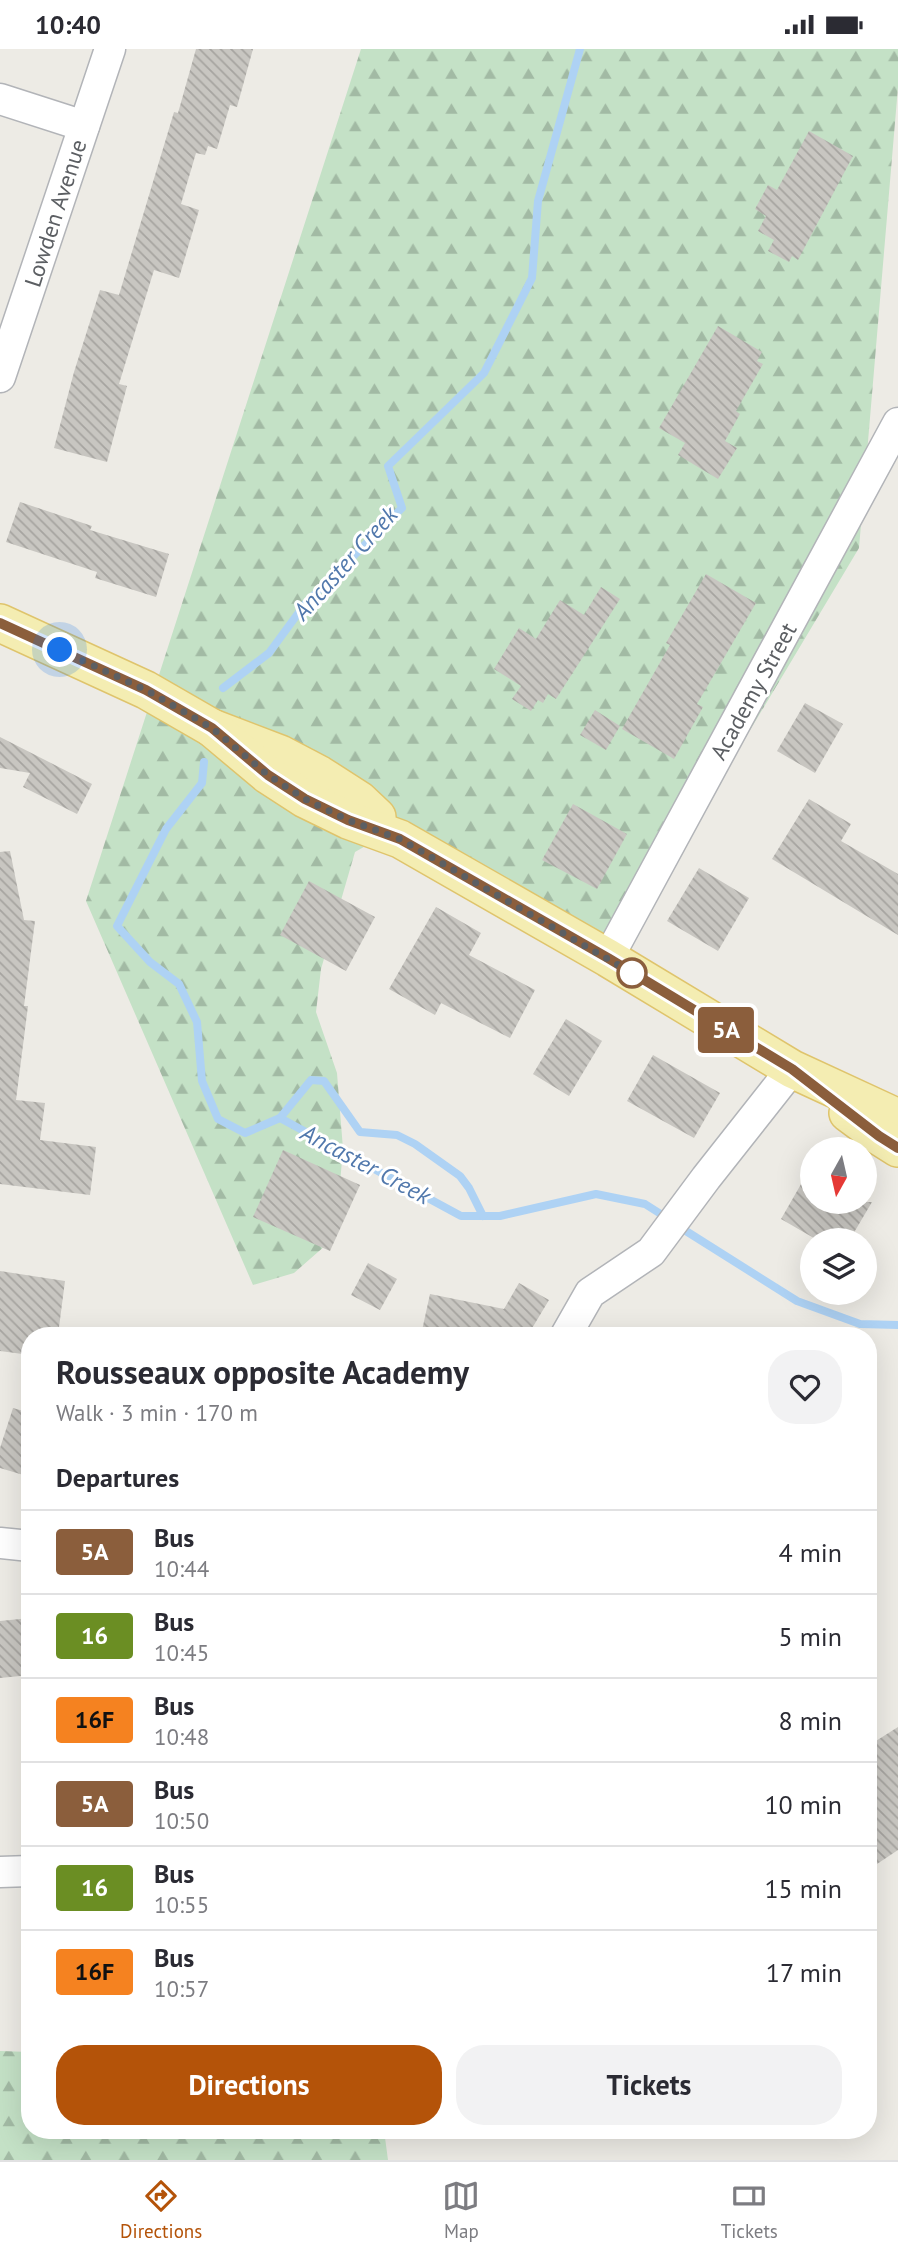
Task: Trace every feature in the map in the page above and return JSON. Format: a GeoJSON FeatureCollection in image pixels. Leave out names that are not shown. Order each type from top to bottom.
{"type":"FeatureCollection","features":[{"type":"Feature","properties":{"kind":"main road"},"geometry":{"type":"LineString","coordinates":[[0,623],[146,690],[212,728],[280,754],[320,775],[359,800],[400,839],[608,958],[792,1069],[898,1118]]}},
{"type":"Feature","properties":{"kind":"main road"},"geometry":{"type":"LineString","coordinates":[[792,1069],[898,1148]]}},
{"type":"Feature","properties":{"kind":"street","name":"Lowden Avenue"},"geometry":{"type":"LineString","coordinates":[[0,377],[110,49]]}},
{"type":"Feature","properties":{"kind":"street"},"geometry":{"type":"LineString","coordinates":[[0,99],[84,126]]}},
{"type":"Feature","properties":{"kind":"street","name":"Academy Street"},"geometry":{"type":"LineString","coordinates":[[608,958],[898,423]]}},
{"type":"Feature","properties":{"kind":"street"},"geometry":{"type":"LineString","coordinates":[[571,1327],[590,1293],[651,1252],[792,1069]]}},
{"type":"Feature","properties":{"kind":"street"},"geometry":{"type":"LineString","coordinates":[[0,1543],[21,1545]]}},
{"type":"Feature","properties":{"kind":"street"},"geometry":{"type":"LineString","coordinates":[[0,1872],[21,1871]]}},
{"type":"Feature","properties":{"kind":"green space"},"geometry":{"type":"Polygon","coordinates":[[[361,49],[898,49],[898,87],[859,548],[606,971],[376,840],[355,852],[321,969],[316,1012],[337,1073],[343,1149],[337,1217],[326,1245],[294,1273],[253,1285],[86,901],[361,49]]]}},
{"type":"Feature","properties":{"kind":"green space"},"geometry":{"type":"Polygon","coordinates":[[[0,2051],[21,2052],[21,2139],[385,2139],[388,2160],[0,2160],[0,2051]]]}},
{"type":"Feature","properties":{"kind":"building"},"geometry":{"type":"Polygon","coordinates":[[[196,49],[253,49],[237,107],[230,105],[217,149],[208,146],[205,155],[196,153],[181,204],[199,210],[179,278],[154,270],[119,384],[127,386],[107,462],[54,448],[100,290],[119,295],[174,112],[178,113],[196,49]]]}},
{"type":"Feature","properties":{"kind":"building"},"geometry":{"type":"Polygon","coordinates":[[[809,131],[853,156],[798,260],[792,256],[789,262],[768,251],[774,240],[758,231],[766,216],[755,209],[768,185],[777,190],[809,131]]]}},
{"type":"Feature","properties":{"kind":"building"},"geometry":{"type":"Polygon","coordinates":[[[718,326],[762,352],[757,361],[763,364],[736,411],[740,414],[725,441],[737,448],[718,479],[678,455],[685,443],[659,428],[718,326]]]}},
{"type":"Feature","properties":{"kind":"building"},"geometry":{"type":"Polygon","coordinates":[[[20,502],[92,526],[90,530],[169,554],[156,597],[95,578],[97,572],[6,542],[20,502]]]}},
{"type":"Feature","properties":{"kind":"building"},"geometry":{"type":"Polygon","coordinates":[[[706,574],[756,603],[697,704],[703,707],[674,759],[622,729],[670,645],[666,643],[706,574]]]}},
{"type":"Feature","properties":{"kind":"building"},"geometry":{"type":"Polygon","coordinates":[[[601,587],[620,599],[556,699],[548,694],[543,703],[538,700],[531,711],[512,699],[521,686],[494,669],[519,628],[536,639],[560,600],[584,615],[601,587]]]}},
{"type":"Feature","properties":{"kind":"building"},"geometry":{"type":"Polygon","coordinates":[[[805,703],[843,724],[815,773],[777,751],[805,703]]]}},
{"type":"Feature","properties":{"kind":"building"},"geometry":{"type":"Polygon","coordinates":[[[595,710],[620,726],[606,750],[580,735],[595,710]]]}},
{"type":"Feature","properties":{"kind":"building"},"geometry":{"type":"Polygon","coordinates":[[[0,737],[92,784],[77,814],[23,787],[30,773],[0,768],[0,737]]]}},
{"type":"Feature","properties":{"kind":"building"},"geometry":{"type":"Polygon","coordinates":[[[809,799],[851,824],[841,841],[898,874],[898,935],[772,859],[809,799]]]}},
{"type":"Feature","properties":{"kind":"building"},"geometry":{"type":"Polygon","coordinates":[[[573,804],[627,834],[597,889],[542,860],[573,804]]]}},
{"type":"Feature","properties":{"kind":"building"},"geometry":{"type":"Polygon","coordinates":[[[10,851],[24,920],[35,921],[16,1100],[45,1103],[40,1140],[96,1147],[90,1195],[0,1184],[0,852],[10,851]]]}},
{"type":"Feature","properties":{"kind":"building"},"geometry":{"type":"Polygon","coordinates":[[[699,868],[749,898],[718,951],[667,921],[699,868]]]}},
{"type":"Feature","properties":{"kind":"building"},"geometry":{"type":"Polygon","coordinates":[[[309,881],[375,917],[346,971],[280,935],[309,881]]]}},
{"type":"Feature","properties":{"kind":"building"},"geometry":{"type":"Polygon","coordinates":[[[436,907],[481,933],[469,955],[535,990],[510,1038],[441,1003],[435,1015],[389,989],[436,907]]]}},
{"type":"Feature","properties":{"kind":"building"},"geometry":{"type":"Polygon","coordinates":[[[566,1019],[602,1041],[569,1096],[533,1074],[566,1019]]]}},
{"type":"Feature","properties":{"kind":"building"},"geometry":{"type":"Polygon","coordinates":[[[653,1055],[720,1093],[694,1138],[627,1101],[653,1055]]]}},
{"type":"Feature","properties":{"kind":"building"},"geometry":{"type":"Polygon","coordinates":[[[283,1150],[360,1185],[330,1251],[253,1217],[283,1150]]]}},
{"type":"Feature","properties":{"kind":"building"},"geometry":{"type":"Polygon","coordinates":[[[800,1186],[800,1215],[864,1215],[857,1228],[800,1230],[781,1219],[800,1186]]]}},
{"type":"Feature","properties":{"kind":"building"},"geometry":{"type":"Polygon","coordinates":[[[368,1263],[397,1279],[380,1310],[351,1295],[368,1263]]]}},
{"type":"Feature","properties":{"kind":"building"},"geometry":{"type":"Polygon","coordinates":[[[0,1271],[65,1281],[59,1327],[21,1327],[21,1354],[0,1351],[0,1271]]]}},
{"type":"Feature","properties":{"kind":"building"},"geometry":{"type":"Polygon","coordinates":[[[519,1283],[549,1300],[533,1327],[423,1327],[430,1294],[504,1309],[519,1283]]]}},
{"type":"Feature","properties":{"kind":"building"},"geometry":{"type":"Polygon","coordinates":[[[13,1408],[21,1410],[21,1474],[0,1468],[0,1448],[13,1408]]]}},
{"type":"Feature","properties":{"kind":"building"},"geometry":{"type":"Polygon","coordinates":[[[21,1619],[21,1676],[0,1678],[0,1621],[21,1619]]]}},
{"type":"Feature","properties":{"kind":"building"},"geometry":{"type":"Polygon","coordinates":[[[898,1727],[898,1850],[877,1864],[877,1740],[898,1727]]]}},
{"type":"Feature","properties":{"kind":"waterway","name":"Ancaster Creek"},"geometry":{"type":"LineString","coordinates":[[223,688],[269,653],[305,604],[402,508],[388,466],[484,373],[532,278],[538,201],[580,49]]}},
{"type":"Feature","properties":{"kind":"waterway","name":"Ancaster Creek"},"geometry":{"type":"LineString","coordinates":[[204,762],[202,783],[166,829],[117,926],[150,962],[179,984],[197,1022],[202,1081],[218,1119],[245,1133],[280,1118],[461,1216],[500,1216],[596,1194],[645,1204],[667,1218]]}},
{"type":"Feature","properties":{"kind":"waterway"},"geometry":{"type":"LineString","coordinates":[[280,1118],[311,1080],[324,1081],[360,1132],[397,1135],[415,1144],[460,1176],[483,1216]]}},
{"type":"Feature","properties":{"kind":"waterway","name":"Ancaster Creek"},"geometry":{"type":"LineString","coordinates":[[678,1226],[797,1301],[860,1324],[898,1325]]}},
{"type":"Feature","properties":{"kind":"bus line","name":"5A"},"geometry":{"type":"LineString","coordinates":[[0,623],[146,690],[212,728],[268,775],[305,799],[348,820],[400,839],[608,958],[792,1069],[898,1148]]}},
{"type":"Feature","properties":{"kind":"route"},"geometry":{"type":"LineString","coordinates":[[60,650],[146,690],[212,728],[268,775],[305,799],[348,820],[400,839],[632,973]]}}]}
